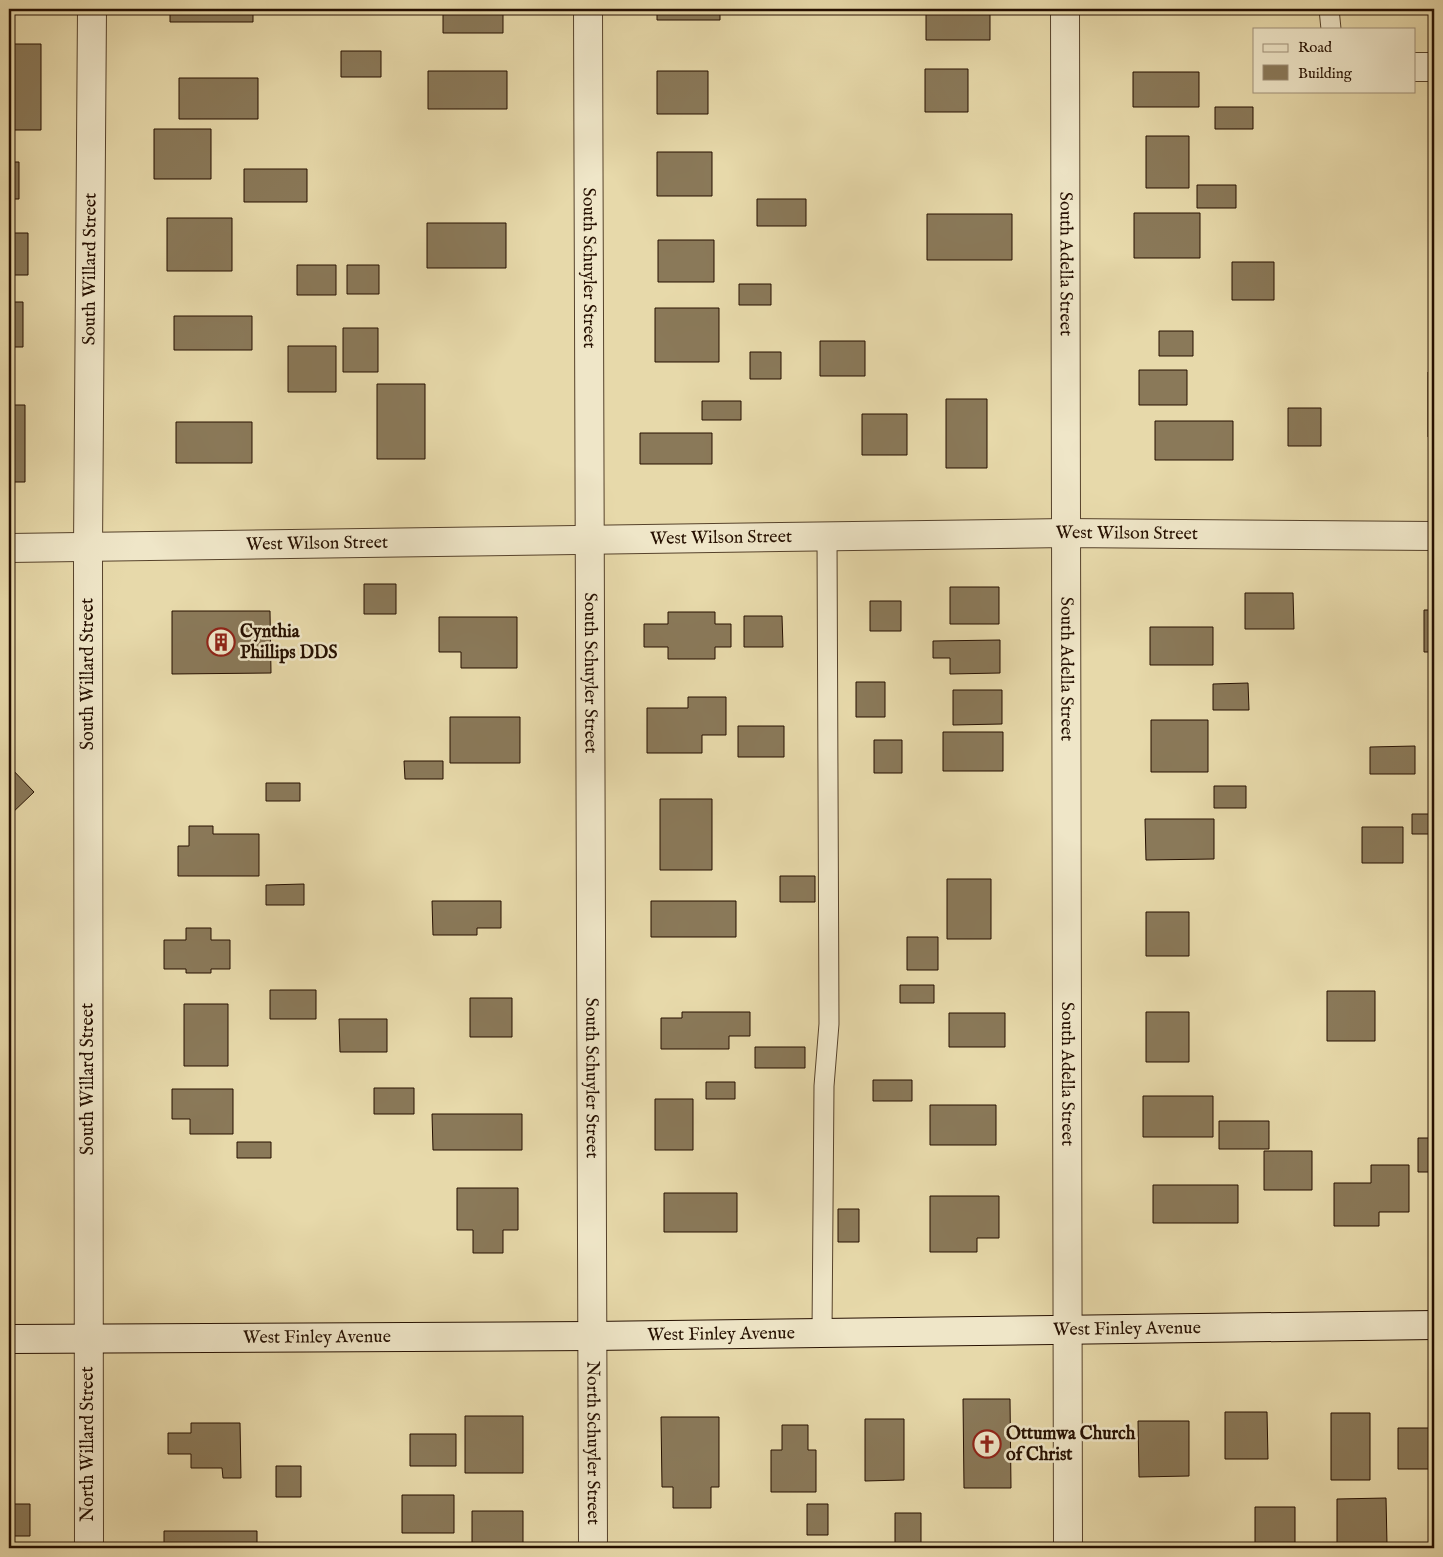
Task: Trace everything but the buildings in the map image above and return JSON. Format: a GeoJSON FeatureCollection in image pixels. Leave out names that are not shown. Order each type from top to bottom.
{"type":"FeatureCollection","features":[{"type":"Feature","properties":{"kind":"street","name":"South Willard Street"},"geometry":{"type":"LineString","coordinates":[[88,1339],[88,548],[92,9]]}},
{"type":"Feature","properties":{"kind":"street","name":"South Schuyler Street"},"geometry":{"type":"LineString","coordinates":[[588,9],[592,1336]]}},
{"type":"Feature","properties":{"kind":"street","name":"South Adella Street"},"geometry":{"type":"LineString","coordinates":[[1065,9],[1066,1330],[1068,1548]]}},
{"type":"Feature","properties":{"kind":"street"},"geometry":{"type":"LineString","coordinates":[[1416,67],[1434,67]]}},
{"type":"Feature","properties":{"kind":"street","name":"West Wilson Street"},"geometry":{"type":"LineString","coordinates":[[9,548],[1065,534],[1434,536]]}},
{"type":"Feature","properties":{"kind":"street","name":"West Finley Avenue"},"geometry":{"type":"LineString","coordinates":[[9,1339],[592,1336],[1434,1326]]}},
{"type":"Feature","properties":{"kind":"street","name":"North Schuyler Street"},"geometry":{"type":"LineString","coordinates":[[592,1336],[593,1548]]}},
{"type":"Feature","properties":{"kind":"street","name":"North Willard Street"},"geometry":{"type":"LineString","coordinates":[[88,1339],[89,1548]]}},
{"type":"Feature","properties":{"kind":"lane"},"geometry":{"type":"LineString","coordinates":[[1329,9],[1331,28]]}},
{"type":"Feature","properties":{"kind":"lane"},"geometry":{"type":"LineString","coordinates":[[822,1333],[824,1086],[830,1024],[827,537]]}},
{"type":"Feature","properties":{"kind":"place","name":"Cynthia Phillips DDS"},"geometry":{"type":"Point","coordinates":[221,642]}},
{"type":"Feature","properties":{"kind":"place","name":"Ottumwa Church of Christ"},"geometry":{"type":"Point","coordinates":[987,1444]}}]}
